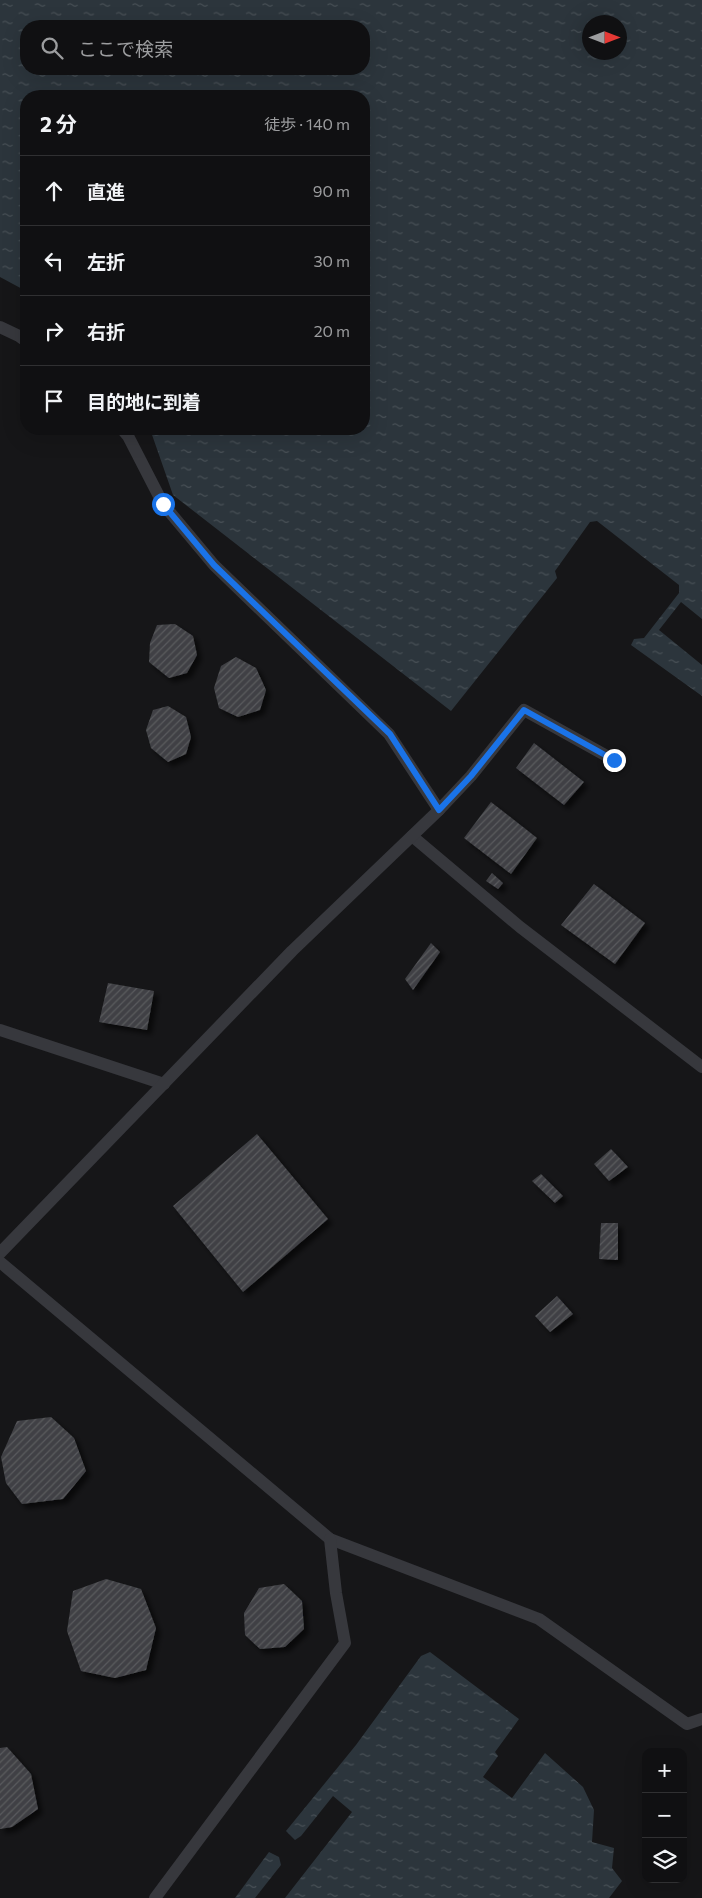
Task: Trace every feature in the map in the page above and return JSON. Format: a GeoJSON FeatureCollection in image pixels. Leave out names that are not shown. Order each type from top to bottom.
{"type":"FeatureCollection","features":[{"type":"Feature","properties":{"kind":"lane"},"geometry":{"type":"LineString","coordinates":[[0,327],[20,337]]}},
{"type":"Feature","properties":{"kind":"lane"},"geometry":{"type":"LineString","coordinates":[[127,435],[163,504],[214,565],[390,734],[439,810]]}},
{"type":"Feature","properties":{"kind":"lane"},"geometry":{"type":"LineString","coordinates":[[0,1253],[292,951],[439,810],[471,776],[524,710],[614,760]]}},
{"type":"Feature","properties":{"kind":"lane"},"geometry":{"type":"LineString","coordinates":[[412,836],[520,927],[702,1067]]}},
{"type":"Feature","properties":{"kind":"lane"},"geometry":{"type":"LineString","coordinates":[[0,1030],[164,1084]]}},
{"type":"Feature","properties":{"kind":"lane"},"geometry":{"type":"LineString","coordinates":[[0,1262],[330,1539],[540,1619],[687,1724],[702,1719]]}},
{"type":"Feature","properties":{"kind":"lane"},"geometry":{"type":"LineString","coordinates":[[155,1898],[345,1643],[336,1593],[330,1539]]}},
{"type":"Feature","properties":{"kind":"water"},"geometry":{"type":"Polygon","coordinates":[[[0,0],[702,0],[702,619],[681,602],[659,630],[702,665],[702,696],[631,645],[634,639],[644,638],[679,593],[679,585],[597,521],[590,522],[555,571],[557,578],[451,711],[173,495],[152,435],[370,435],[370,90],[20,90],[20,288],[0,277],[0,0]]]}},
{"type":"Feature","properties":{"kind":"water"},"geometry":{"type":"Polygon","coordinates":[[[430,1652],[519,1719],[495,1752],[498,1756],[483,1777],[512,1798],[545,1753],[583,1787],[594,1810],[592,1842],[614,1848],[612,1868],[622,1881],[609,1898],[285,1898],[352,1812],[333,1796],[301,1836],[295,1840],[286,1831],[356,1745],[421,1656],[430,1652]]]}},
{"type":"Feature","properties":{"kind":"water"},"geometry":{"type":"Polygon","coordinates":[[[269,1852],[279,1857],[281,1865],[255,1898],[235,1898],[269,1852]]]}},
{"type":"Feature","properties":{"kind":"building"},"geometry":{"type":"Polygon","coordinates":[[[175,624],[193,636],[197,655],[187,673],[169,678],[149,662],[150,643],[157,625],[175,624]]]}},
{"type":"Feature","properties":{"kind":"building"},"geometry":{"type":"Polygon","coordinates":[[[236,657],[256,668],[266,690],[260,710],[238,717],[219,708],[214,688],[221,666],[236,657]]]}},
{"type":"Feature","properties":{"kind":"building"},"geometry":{"type":"Polygon","coordinates":[[[168,706],[186,717],[191,737],[186,754],[168,762],[151,748],[146,730],[153,710],[168,706]]]}},
{"type":"Feature","properties":{"kind":"building"},"geometry":{"type":"Polygon","coordinates":[[[534,743],[584,782],[564,805],[516,768],[534,743]]]}},
{"type":"Feature","properties":{"kind":"building"},"geometry":{"type":"Polygon","coordinates":[[[491,802],[537,838],[511,874],[464,838],[491,802]]]}},
{"type":"Feature","properties":{"kind":"building"},"geometry":{"type":"Polygon","coordinates":[[[492,873],[503,883],[498,889],[486,881],[492,873]]]}},
{"type":"Feature","properties":{"kind":"building"},"geometry":{"type":"Polygon","coordinates":[[[594,884],[645,923],[615,964],[561,925],[594,884]]]}},
{"type":"Feature","properties":{"kind":"building"},"geometry":{"type":"Polygon","coordinates":[[[431,943],[440,952],[413,990],[405,979],[431,943]]]}},
{"type":"Feature","properties":{"kind":"building"},"geometry":{"type":"Polygon","coordinates":[[[108,983],[154,991],[147,1030],[99,1022],[108,983]]]}},
{"type":"Feature","properties":{"kind":"building"},"geometry":{"type":"Polygon","coordinates":[[[257,1134],[328,1219],[243,1292],[173,1206],[257,1134]]]}},
{"type":"Feature","properties":{"kind":"building"},"geometry":{"type":"Polygon","coordinates":[[[611,1149],[628,1167],[609,1181],[594,1164],[611,1149]]]}},
{"type":"Feature","properties":{"kind":"building"},"geometry":{"type":"Polygon","coordinates":[[[541,1174],[563,1196],[555,1203],[532,1181],[541,1174]]]}},
{"type":"Feature","properties":{"kind":"building"},"geometry":{"type":"Polygon","coordinates":[[[601,1223],[618,1223],[618,1260],[599,1259],[601,1223]]]}},
{"type":"Feature","properties":{"kind":"building"},"geometry":{"type":"Polygon","coordinates":[[[557,1296],[573,1314],[550,1332],[535,1316],[557,1296]]]}},
{"type":"Feature","properties":{"kind":"building"},"geometry":{"type":"Polygon","coordinates":[[[51,1417],[74,1438],[86,1471],[63,1499],[22,1504],[6,1483],[1,1457],[17,1421],[51,1417]]]}},
{"type":"Feature","properties":{"kind":"building"},"geometry":{"type":"Polygon","coordinates":[[[106,1579],[141,1589],[156,1628],[146,1670],[115,1678],[81,1671],[67,1631],[73,1591],[106,1579]]]}},
{"type":"Feature","properties":{"kind":"building"},"geometry":{"type":"Polygon","coordinates":[[[284,1584],[302,1601],[304,1629],[285,1647],[260,1649],[245,1635],[244,1613],[259,1588],[284,1584]]]}},
{"type":"Feature","properties":{"kind":"building"},"geometry":{"type":"Polygon","coordinates":[[[7,1747],[31,1774],[38,1809],[12,1827],[0,1829],[0,1748],[7,1747]]]}},
{"type":"Feature","properties":{"kind":"route"},"geometry":{"type":"LineString","coordinates":[[163,504],[214,565],[390,734],[439,810],[471,776],[524,710],[614,760]]}}]}
